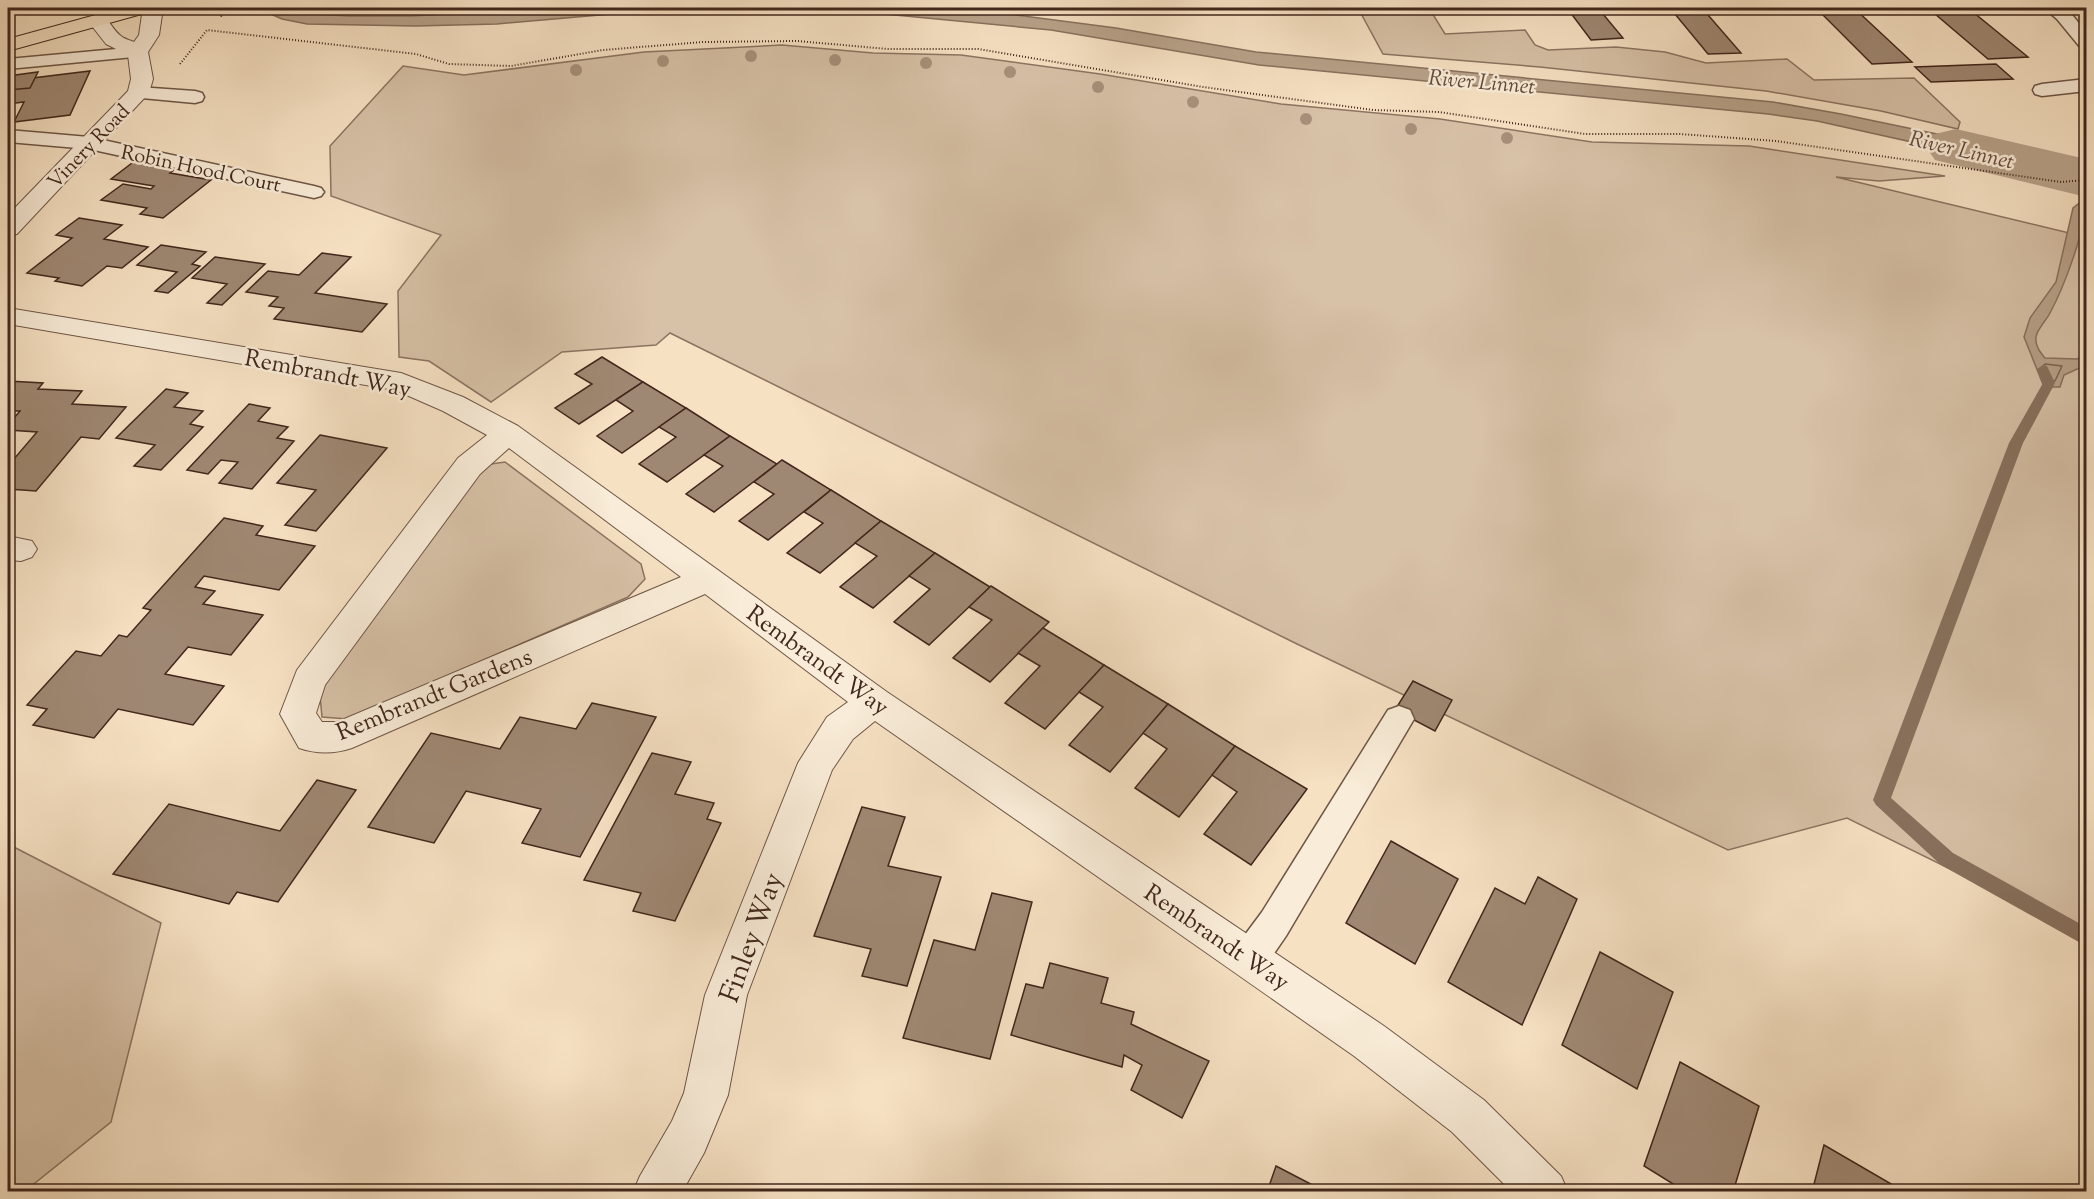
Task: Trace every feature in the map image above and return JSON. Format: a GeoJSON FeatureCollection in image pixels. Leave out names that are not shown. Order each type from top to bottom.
{"type":"FeatureCollection","features":[{"type":"Feature","properties":{"kind":"main road"},"geometry":{"type":"LineString","coordinates":[[8,30],[92,10],[142,8]]}},
{"type":"Feature","properties":{"kind":"main road"},"geometry":{"type":"LineString","coordinates":[[8,45],[92,10]]}},
{"type":"Feature","properties":{"kind":"street"},"geometry":{"type":"LineString","coordinates":[[92,10],[113,39],[138,51],[149,35],[153,8]]}},
{"type":"Feature","properties":{"kind":"street","name":"Vinery Road"},"geometry":{"type":"LineString","coordinates":[[8,229],[138,93],[142,79],[138,51]]}},
{"type":"Feature","properties":{"kind":"street","name":"Rembrandt Way"},"geometry":{"type":"LineString","coordinates":[[8,316],[401,382],[453,404],[508,433],[875,702],[1369,1041],[1468,1116],[1545,1191]]}},
{"type":"Feature","properties":{"kind":"street","name":"Rembrandt Gardens"},"geometry":{"type":"LineString","coordinates":[[508,433],[469,466],[309,680],[298,714],[312,736],[339,737],[706,580]]}},
{"type":"Feature","properties":{"kind":"street","name":"Finley Way"},"geometry":{"type":"LineString","coordinates":[[656,1191],[688,1137],[706,1095],[726,995],[816,763],[840,728],[875,702]]}},
{"type":"Feature","properties":{"kind":"lane"},"geometry":{"type":"LineString","coordinates":[[2052,8],[2063,15],[2086,43]]}},
{"type":"Feature","properties":{"kind":"lane"},"geometry":{"type":"LineString","coordinates":[[8,64],[138,51]]}},
{"type":"Feature","properties":{"kind":"lane"},"geometry":{"type":"LineString","coordinates":[[2042,90],[2086,85]]}},
{"type":"Feature","properties":{"kind":"lane"},"geometry":{"type":"LineString","coordinates":[[138,93],[195,97]]}},
{"type":"Feature","properties":{"kind":"lane","name":"Robin Hood Court"},"geometry":{"type":"LineString","coordinates":[[8,136],[89,143],[314,192]]}},
{"type":"Feature","properties":{"kind":"lane"},"geometry":{"type":"LineString","coordinates":[[1249,959],[1274,924],[1399,719]]}},
{"type":"Feature","properties":{"kind":"path"},"geometry":{"type":"LineString","coordinates":[[212,8],[221,16],[230,8]]}},
{"type":"Feature","properties":{"kind":"path"},"geometry":{"type":"LineString","coordinates":[[207,30],[416,54],[449,64],[511,66],[603,50],[703,42],[797,41],[888,49],[978,49],[1203,87],[1373,110],[1439,112],[1586,134],[1680,134],[1776,141],[2061,182],[2086,180]]}},
{"type":"Feature","properties":{"kind":"shaded area"},"geometry":{"type":"Polygon","coordinates":[[[1358,8],[1429,8],[1445,34],[1525,30],[1535,45],[1548,50],[1616,47],[1665,52],[1706,63],[1787,59],[1814,80],[1914,78],[1960,122],[1958,129],[1881,111],[1766,91],[1540,67],[1383,54],[1358,8]]]}},
{"type":"Feature","properties":{"kind":"shaded area"},"geometry":{"type":"Polygon","coordinates":[[[782,45],[873,53],[961,55],[1100,74],[1281,104],[1440,119],[1592,142],[1749,146],[1945,176],[1879,181],[1836,177],[2086,237],[2086,936],[1847,818],[1728,850],[1297,644],[670,333],[656,345],[562,352],[491,402],[429,361],[399,357],[398,291],[441,235],[331,196],[330,146],[403,66],[464,75],[644,52],[782,45]]]}},
{"type":"Feature","properties":{"kind":"shaded area"},"geometry":{"type":"Polygon","coordinates":[[[505,462],[641,564],[645,579],[628,597],[348,719],[322,717],[319,685],[484,465],[505,462]]]}},
{"type":"Feature","properties":{"kind":"shaded area"},"geometry":{"type":"Polygon","coordinates":[[[8,844],[161,923],[111,1122],[25,1191],[8,1191],[8,844]]]}},
{"type":"Feature","properties":{"kind":"water"},"geometry":{"type":"Polygon","coordinates":[[[257,8],[291,8],[314,14],[348,16],[411,16],[566,8],[681,8],[497,24],[415,26],[307,24],[282,19],[257,8]]]}},
{"type":"Feature","properties":{"kind":"water"},"geometry":{"type":"Polygon","coordinates":[[[821,8],[944,8],[993,12],[1116,28],[1256,52],[1773,102],[2086,165],[2086,174],[2065,176],[1817,121],[1768,114],[1259,65],[1051,30],[821,8]]]}},
{"type":"Feature","properties":{"kind":"water"},"geometry":{"type":"Polygon","coordinates":[[[2086,198],[2083,225],[2074,257],[2056,302],[2038,331],[2036,340],[2038,349],[2045,358],[2077,359],[2086,355],[2086,365],[2064,375],[2060,387],[2044,387],[2024,337],[2030,318],[2056,282],[2073,208],[2086,198]]]}},
{"type":"Feature","properties":{"kind":"building"},"geometry":{"type":"Polygon","coordinates":[[[1567,8],[1598,8],[1623,38],[1591,40],[1567,8]]]}},
{"type":"Feature","properties":{"kind":"building"},"geometry":{"type":"Polygon","coordinates":[[[1670,8],[1702,8],[1741,53],[1708,54],[1670,8]]]}},
{"type":"Feature","properties":{"kind":"building"},"geometry":{"type":"Polygon","coordinates":[[[1854,8],[1912,62],[1872,64],[1817,9],[1854,8]]]}},
{"type":"Feature","properties":{"kind":"building"},"geometry":{"type":"Polygon","coordinates":[[[1928,8],[1968,8],[2028,57],[1988,59],[1928,8]]]}},
{"type":"Feature","properties":{"kind":"building"},"geometry":{"type":"Polygon","coordinates":[[[1996,64],[2013,79],[1931,82],[1915,67],[1996,64]]]}},
{"type":"Feature","properties":{"kind":"building"},"geometry":{"type":"Polygon","coordinates":[[[90,71],[70,115],[14,122],[24,102],[8,104],[8,81],[90,71]]]}},
{"type":"Feature","properties":{"kind":"building"},"geometry":{"type":"Polygon","coordinates":[[[38,72],[30,88],[8,90],[8,76],[38,72]]]}},
{"type":"Feature","properties":{"kind":"building"},"geometry":{"type":"Polygon","coordinates":[[[136,160],[178,167],[170,173],[211,180],[163,218],[140,214],[147,208],[101,200],[123,184],[151,189],[154,186],[111,179],[136,160]]]}},
{"type":"Feature","properties":{"kind":"building"},"geometry":{"type":"Polygon","coordinates":[[[79,218],[122,225],[104,239],[148,247],[122,268],[107,266],[82,286],[55,281],[59,278],[27,273],[72,238],[56,235],[79,218]]]}},
{"type":"Feature","properties":{"kind":"building"},"geometry":{"type":"Polygon","coordinates":[[[161,245],[206,252],[192,264],[200,266],[168,293],[155,291],[177,272],[137,265],[161,245]]]}},
{"type":"Feature","properties":{"kind":"building"},"geometry":{"type":"Polygon","coordinates":[[[322,253],[351,257],[315,293],[387,304],[362,332],[274,319],[284,308],[269,306],[278,297],[246,292],[268,271],[299,275],[322,253]]]}},
{"type":"Feature","properties":{"kind":"building"},"geometry":{"type":"Polygon","coordinates":[[[215,257],[265,264],[222,305],[207,303],[227,284],[192,278],[215,257]]]}},
{"type":"Feature","properties":{"kind":"building"},"geometry":{"type":"Polygon","coordinates":[[[602,357],[643,382],[579,424],[555,408],[592,384],[575,374],[602,357]]]}},
{"type":"Feature","properties":{"kind":"building"},"geometry":{"type":"Polygon","coordinates":[[[8,381],[43,383],[38,389],[82,391],[72,404],[126,407],[99,439],[81,437],[36,491],[8,489],[8,466],[37,432],[8,430],[8,425],[20,411],[8,411],[8,381]]]}},
{"type":"Feature","properties":{"kind":"building"},"geometry":{"type":"Polygon","coordinates":[[[643,382],[686,408],[622,453],[597,436],[633,411],[616,400],[643,382]]]}},
{"type":"Feature","properties":{"kind":"building"},"geometry":{"type":"Polygon","coordinates":[[[166,389],[188,393],[174,407],[203,411],[190,424],[203,427],[161,470],[134,466],[155,445],[116,438],[166,389]]]}},
{"type":"Feature","properties":{"kind":"building"},"geometry":{"type":"Polygon","coordinates":[[[249,404],[270,408],[258,421],[288,427],[277,438],[294,441],[252,489],[219,483],[238,462],[221,460],[208,474],[187,470],[249,404]]]}},
{"type":"Feature","properties":{"kind":"building"},"geometry":{"type":"Polygon","coordinates":[[[686,408],[730,436],[667,482],[639,464],[676,437],[659,427],[686,408]]]}},
{"type":"Feature","properties":{"kind":"building"},"geometry":{"type":"Polygon","coordinates":[[[320,435],[387,448],[316,531],[285,525],[316,490],[277,483],[320,435]]]}},
{"type":"Feature","properties":{"kind":"building"},"geometry":{"type":"Polygon","coordinates":[[[730,436],[777,464],[714,512],[686,494],[723,466],[704,455],[730,436]]]}},
{"type":"Feature","properties":{"kind":"building"},"geometry":{"type":"Polygon","coordinates":[[[782,460],[831,490],[768,540],[739,521],[774,494],[754,482],[782,460]]]}},
{"type":"Feature","properties":{"kind":"building"},"geometry":{"type":"Polygon","coordinates":[[[831,490],[881,521],[820,573],[787,553],[823,523],[804,512],[831,490]]]}},
{"type":"Feature","properties":{"kind":"building"},"geometry":{"type":"Polygon","coordinates":[[[224,518],[263,526],[256,535],[315,546],[279,590],[204,576],[195,587],[215,591],[203,604],[263,615],[231,655],[188,647],[165,674],[224,686],[193,725],[118,709],[94,738],[33,725],[47,709],[27,705],[76,651],[101,656],[119,635],[127,637],[151,610],[143,608],[224,518]]]}},
{"type":"Feature","properties":{"kind":"building"},"geometry":{"type":"Polygon","coordinates":[[[881,521],[935,553],[873,608],[840,587],[877,556],[855,543],[881,521]]]}},
{"type":"Feature","properties":{"kind":"building"},"geometry":{"type":"Polygon","coordinates":[[[935,553],[990,587],[929,645],[894,622],[930,589],[909,576],[935,553]]]}},
{"type":"Feature","properties":{"kind":"building"},"geometry":{"type":"Polygon","coordinates":[[[991,586],[1049,622],[990,682],[953,658],[992,620],[969,607],[991,586]]]}},
{"type":"Feature","properties":{"kind":"building"},"geometry":{"type":"Polygon","coordinates":[[[1043,628],[1104,665],[1045,729],[1005,703],[1040,666],[1018,653],[1043,628]]]}},
{"type":"Feature","properties":{"kind":"building"},"geometry":{"type":"Polygon","coordinates":[[[1104,665],[1168,704],[1110,772],[1069,745],[1103,707],[1079,692],[1104,665]]]}},
{"type":"Feature","properties":{"kind":"building"},"geometry":{"type":"Polygon","coordinates":[[[1413,681],[1452,700],[1435,731],[1395,710],[1413,681]]]}},
{"type":"Feature","properties":{"kind":"building"},"geometry":{"type":"Polygon","coordinates":[[[592,703],[656,717],[580,857],[522,843],[541,809],[466,791],[434,843],[368,827],[431,733],[500,749],[520,717],[576,729],[592,703]]]}},
{"type":"Feature","properties":{"kind":"building"},"geometry":{"type":"Polygon","coordinates":[[[1168,704],[1235,746],[1179,817],[1135,788],[1167,749],[1143,733],[1168,704]]]}},
{"type":"Feature","properties":{"kind":"building"},"geometry":{"type":"Polygon","coordinates":[[[1235,746],[1307,789],[1251,865],[1204,834],[1237,792],[1212,775],[1235,746]]]}},
{"type":"Feature","properties":{"kind":"building"},"geometry":{"type":"Polygon","coordinates":[[[652,753],[691,762],[675,794],[714,803],[707,819],[721,823],[675,921],[633,911],[641,893],[584,880],[652,753]]]}},
{"type":"Feature","properties":{"kind":"building"},"geometry":{"type":"Polygon","coordinates":[[[317,780],[356,790],[278,902],[237,892],[229,904],[113,874],[169,804],[280,831],[317,780]]]}},
{"type":"Feature","properties":{"kind":"building"},"geometry":{"type":"Polygon","coordinates":[[[862,807],[905,817],[888,866],[941,877],[907,986],[862,976],[871,949],[814,936],[862,807]]]}},
{"type":"Feature","properties":{"kind":"building"},"geometry":{"type":"Polygon","coordinates":[[[1391,841],[1458,879],[1415,964],[1346,923],[1391,841]]]}},
{"type":"Feature","properties":{"kind":"building"},"geometry":{"type":"Polygon","coordinates":[[[1538,877],[1577,899],[1522,1025],[1448,982],[1495,888],[1525,904],[1538,877]]]}},
{"type":"Feature","properties":{"kind":"building"},"geometry":{"type":"Polygon","coordinates":[[[992,893],[1032,902],[990,1059],[903,1038],[934,940],[975,950],[992,893]]]}},
{"type":"Feature","properties":{"kind":"building"},"geometry":{"type":"Polygon","coordinates":[[[1600,952],[1673,992],[1637,1089],[1562,1045],[1600,952]]]}},
{"type":"Feature","properties":{"kind":"building"},"geometry":{"type":"Polygon","coordinates":[[[1050,963],[1108,978],[1101,1003],[1134,1012],[1131,1024],[1209,1061],[1182,1118],[1131,1090],[1142,1065],[1124,1055],[1122,1067],[1011,1035],[1026,984],[1043,988],[1050,963]]]}},
{"type":"Feature","properties":{"kind":"building"},"geometry":{"type":"Polygon","coordinates":[[[1680,1062],[1759,1106],[1733,1192],[1686,1192],[1644,1166],[1680,1062]]]}},
{"type":"Feature","properties":{"kind":"building"},"geometry":{"type":"Polygon","coordinates":[[[1824,1145],[1905,1192],[1812,1192],[1824,1145]]]}},
{"type":"Feature","properties":{"kind":"building"},"geometry":{"type":"Polygon","coordinates":[[[1276,1166],[1326,1192],[1267,1192],[1276,1166]]]}},
{"type":"Feature","properties":{"kind":"waterway","name":"River Linnet"},"geometry":{"type":"LineString","coordinates":[[1956,147],[2086,178]]}},
{"type":"Feature","properties":{"kind":"waterway"},"geometry":{"type":"LineString","coordinates":[[2043,369],[2049,383],[2016,443],[1882,800],[1947,859],[2086,937]]}}]}
